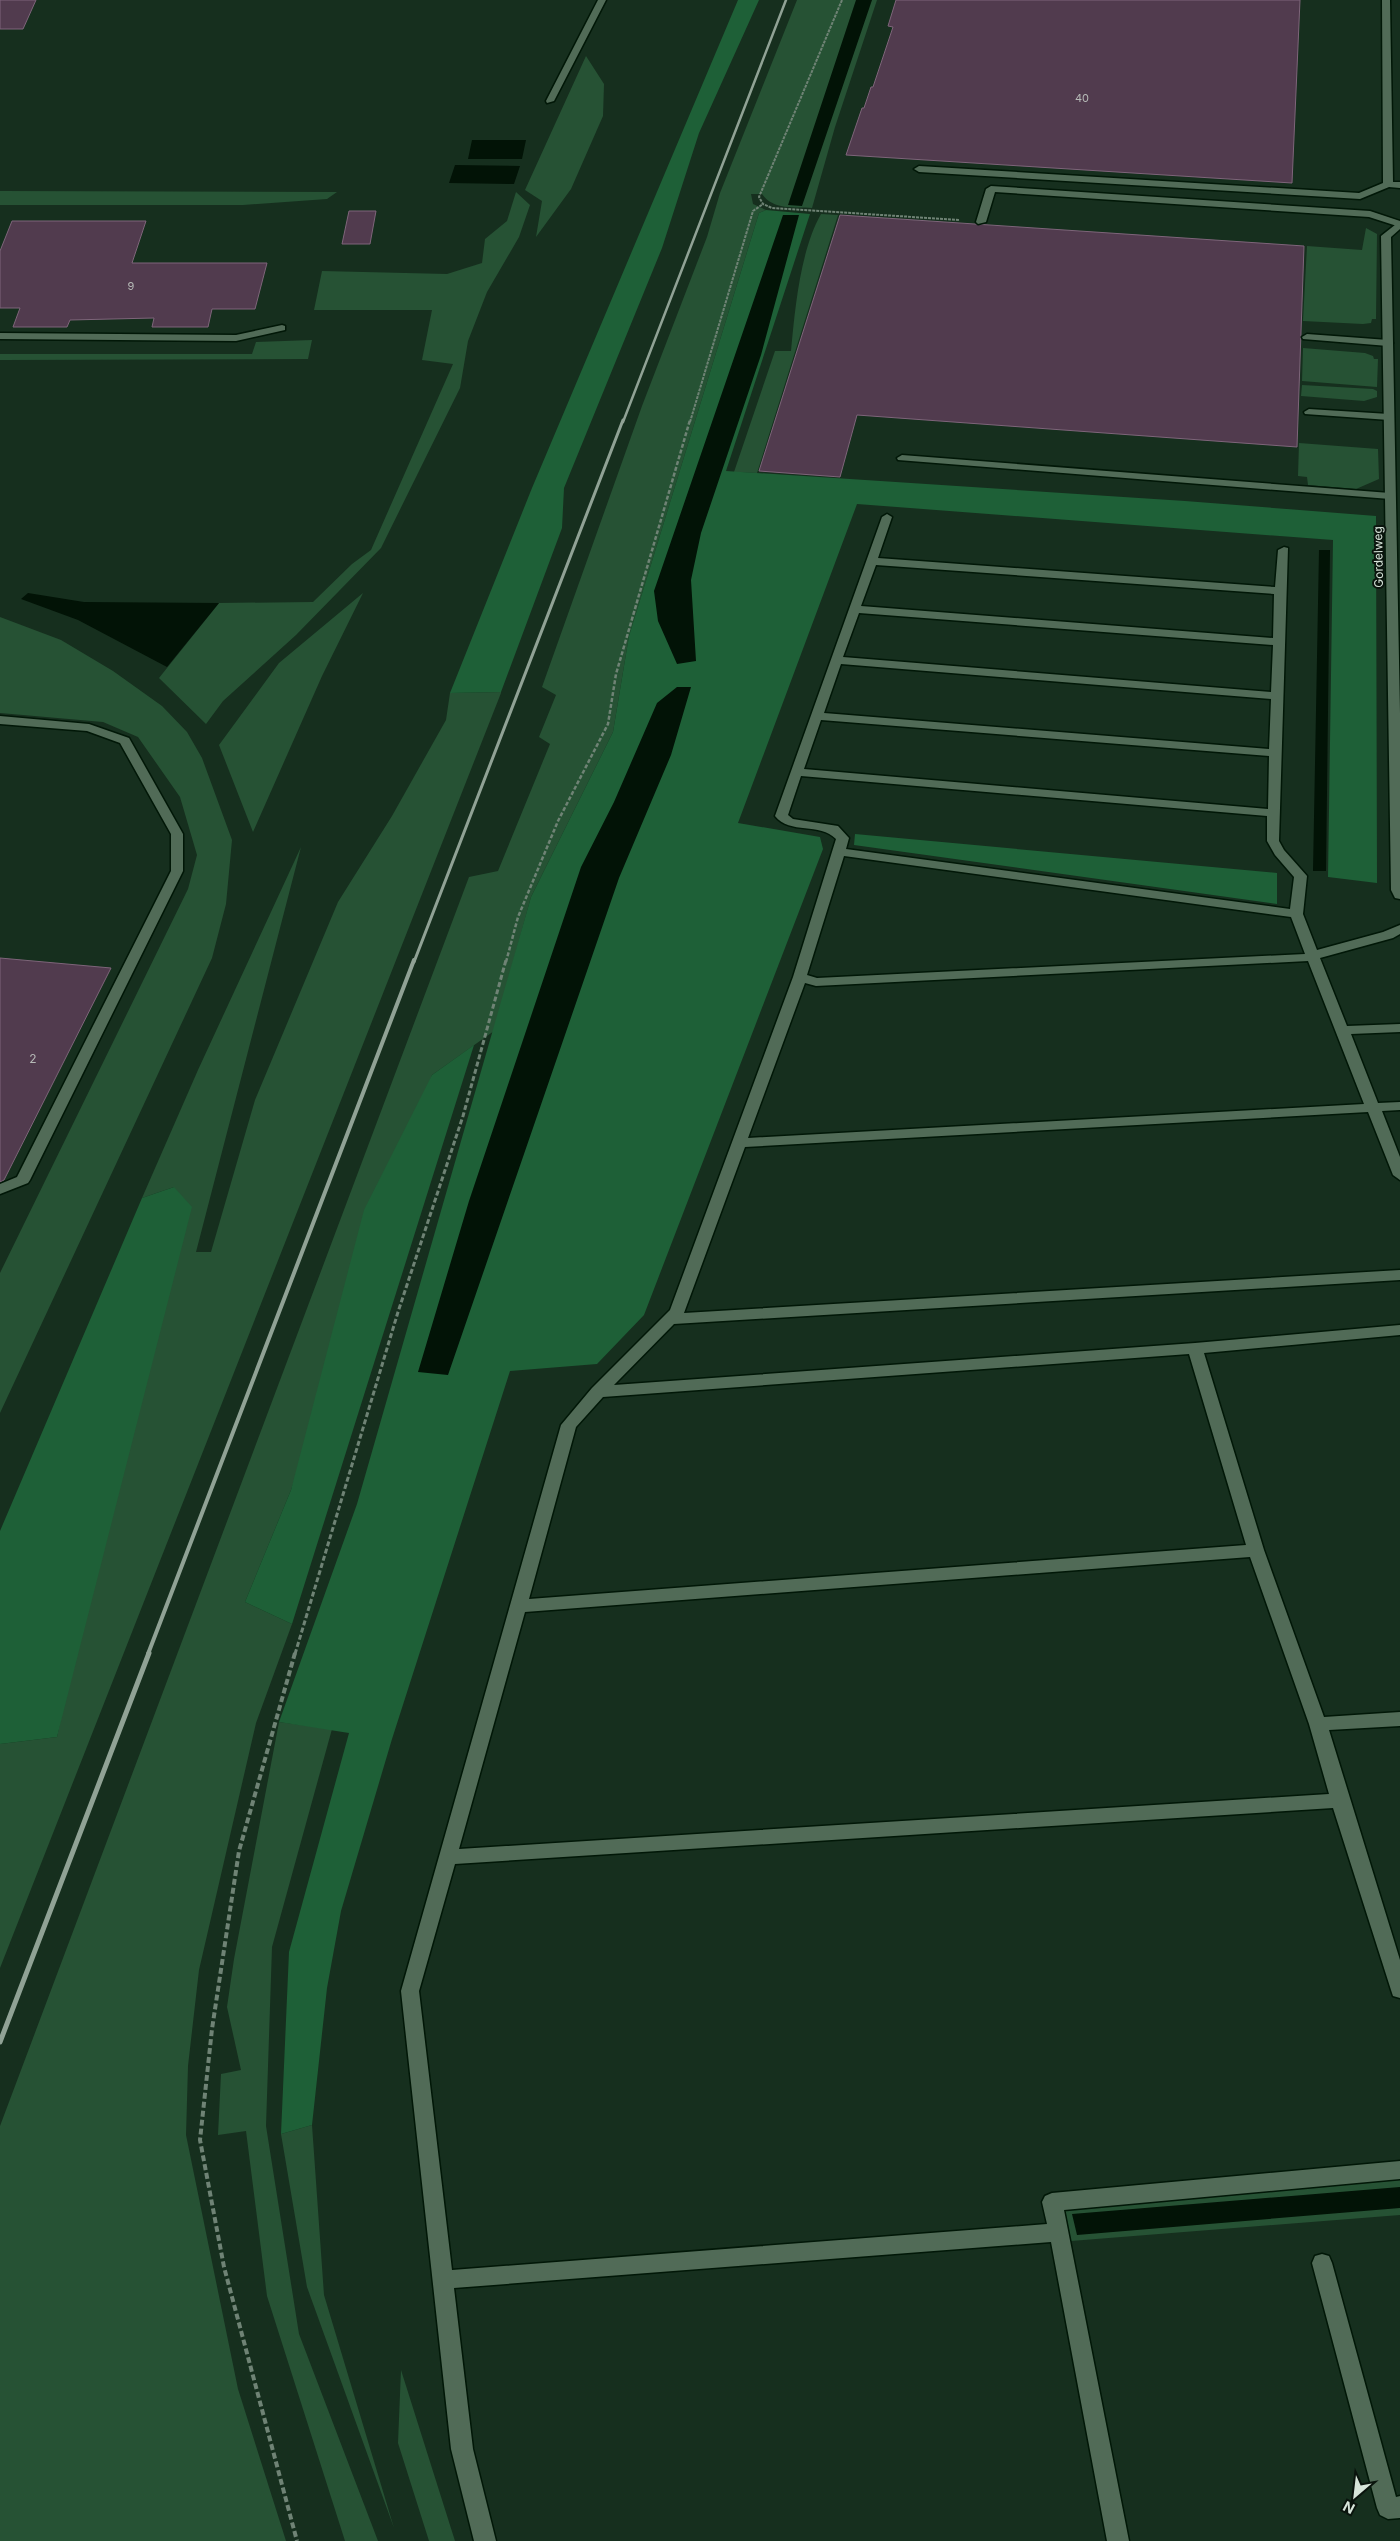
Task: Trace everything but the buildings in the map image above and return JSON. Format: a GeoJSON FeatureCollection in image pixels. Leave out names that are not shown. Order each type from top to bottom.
{"type":"FeatureCollection","features":[{"type":"Feature","properties":{"kind":"street"},"geometry":{"type":"LineString","coordinates":[[550,101],[602,0]]}},
{"type":"Feature","properties":{"kind":"street"},"geometry":{"type":"LineString","coordinates":[[1386,0],[1388,184]]}},
{"type":"Feature","properties":{"kind":"street"},"geometry":{"type":"LineString","coordinates":[[919,169],[1360,196],[1388,184],[1400,185]]}},
{"type":"Feature","properties":{"kind":"street"},"geometry":{"type":"LineString","coordinates":[[981,222],[991,189],[1370,214],[1399,224]]}},
{"type":"Feature","properties":{"kind":"street","name":"Gordelweg"},"geometry":{"type":"LineString","coordinates":[[1399,224],[1386,236],[1397,890],[1400,895]]}},
{"type":"Feature","properties":{"kind":"street"},"geometry":{"type":"LineString","coordinates":[[0,336],[236,338],[282,328]]}},
{"type":"Feature","properties":{"kind":"street"},"geometry":{"type":"LineString","coordinates":[[1307,337],[1388,343]]}},
{"type":"Feature","properties":{"kind":"street"},"geometry":{"type":"LineString","coordinates":[[1309,412],[1389,417]]}},
{"type":"Feature","properties":{"kind":"street"},"geometry":{"type":"LineString","coordinates":[[902,458],[1390,496]]}},
{"type":"Feature","properties":{"kind":"street"},"geometry":{"type":"LineString","coordinates":[[485,2541],[462,2449],[410,1991],[569,1425],[598,1392],[677,1312],[800,977],[843,838],[834,829],[789,822],[781,816],[887,517]]}},
{"type":"Feature","properties":{"kind":"street"},"geometry":{"type":"LineString","coordinates":[[1284,550],[1280,591],[1273,841],[1279,852],[1301,876],[1296,914],[1400,1175]]}},
{"type":"Feature","properties":{"kind":"street"},"geometry":{"type":"LineString","coordinates":[[872,561],[1280,591]]}},
{"type":"Feature","properties":{"kind":"street"},"geometry":{"type":"LineString","coordinates":[[855,609],[1279,642]]}},
{"type":"Feature","properties":{"kind":"street"},"geometry":{"type":"LineString","coordinates":[[837,660],[1277,696]]}},
{"type":"Feature","properties":{"kind":"street"},"geometry":{"type":"LineString","coordinates":[[817,716],[1275,752]]}},
{"type":"Feature","properties":{"kind":"street"},"geometry":{"type":"LineString","coordinates":[[0,720],[89,728],[125,741],[177,834],[177,871],[23,1180],[0,1189]]}},
{"type":"Feature","properties":{"kind":"street"},"geometry":{"type":"LineString","coordinates":[[797,772],[1274,813]]}},
{"type":"Feature","properties":{"kind":"street"},"geometry":{"type":"LineString","coordinates":[[839,852],[1296,914]]}},
{"type":"Feature","properties":{"kind":"street"},"geometry":{"type":"LineString","coordinates":[[800,977],[816,982],[1304,958],[1388,935],[1400,929]]}},
{"type":"Feature","properties":{"kind":"street"},"geometry":{"type":"LineString","coordinates":[[1342,1030],[1400,1028]]}},
{"type":"Feature","properties":{"kind":"street"},"geometry":{"type":"LineString","coordinates":[[739,1143],[1400,1106]]}},
{"type":"Feature","properties":{"kind":"street"},"geometry":{"type":"LineString","coordinates":[[670,1319],[1400,1275]]}},
{"type":"Feature","properties":{"kind":"street"},"geometry":{"type":"LineString","coordinates":[[598,1392],[1195,1348],[1400,1330]]}},
{"type":"Feature","properties":{"kind":"street"},"geometry":{"type":"LineString","coordinates":[[1195,1348],[1256,1550],[1318,1724],[1340,1800],[1398,1979]]}},
{"type":"Feature","properties":{"kind":"street"},"geometry":{"type":"LineString","coordinates":[[518,1606],[1256,1550]]}},
{"type":"Feature","properties":{"kind":"street"},"geometry":{"type":"LineString","coordinates":[[1318,1724],[1400,1719]]}},
{"type":"Feature","properties":{"kind":"street"},"geometry":{"type":"LineString","coordinates":[[448,1857],[1340,1800]]}},
{"type":"Feature","properties":{"kind":"street"},"geometry":{"type":"LineString","coordinates":[[1118,2541],[1052,2202],[1400,2170]]}},
{"type":"Feature","properties":{"kind":"street"},"geometry":{"type":"LineString","coordinates":[[443,2280],[1059,2232]]}},
{"type":"Feature","properties":{"kind":"street"},"geometry":{"type":"LineString","coordinates":[[1322,2263],[1388,2508],[1400,2507]]}},
{"type":"Feature","properties":{"kind":"path"},"geometry":{"type":"LineString","coordinates":[[842,0],[759,197],[763,204],[772,208],[981,222]]}},
{"type":"Feature","properties":{"kind":"path"},"geometry":{"type":"LineString","coordinates":[[297,2541],[224,2267],[200,2140],[212,2028],[239,1851],[322,1560],[398,1312],[463,1116],[518,916],[558,820],[608,724],[616,674],[646,566],[753,211],[763,204]]}},
{"type":"Feature","properties":{"kind":"green space"},"geometry":{"type":"Polygon","coordinates":[[[738,0],[759,0],[699,133],[662,248],[564,488],[562,528],[501,692],[450,693],[532,488],[738,0]]]}},
{"type":"Feature","properties":{"kind":"green space"},"geometry":{"type":"Polygon","coordinates":[[[797,0],[877,0],[835,127],[812,208],[778,205],[772,203],[762,194],[751,194],[753,204],[766,210],[759,213],[629,636],[613,732],[531,897],[494,1031],[432,1075],[291,1490],[245,1602],[292,1624],[256,1723],[199,1970],[188,2066],[186,2135],[238,2389],[286,2541],[0,2541],[0,2126],[469,877],[498,871],[550,744],[539,737],[556,695],[542,687],[642,406],[707,237],[720,193],[797,0]]]}},
{"type":"Feature","properties":{"kind":"green space"},"geometry":{"type":"Polygon","coordinates":[[[586,56],[604,84],[603,116],[571,189],[536,237],[542,201],[525,190],[586,56]]]}},
{"type":"Feature","properties":{"kind":"green space"},"geometry":{"type":"Polygon","coordinates":[[[0,191],[337,192],[327,199],[243,205],[0,205],[0,191]]]}},
{"type":"Feature","properties":{"kind":"green space"},"geometry":{"type":"Polygon","coordinates":[[[516,192],[530,205],[519,237],[487,292],[468,341],[460,388],[381,548],[296,635],[223,701],[206,724],[159,678],[219,603],[313,602],[352,564],[371,550],[453,364],[422,360],[432,310],[314,310],[322,271],[447,274],[482,263],[485,239],[507,221],[516,192]]]}},
{"type":"Feature","properties":{"kind":"green space"},"geometry":{"type":"Polygon","coordinates":[[[766,210],[810,214],[726,471],[1185,501],[1376,516],[1377,883],[1328,877],[1333,540],[857,504],[738,823],[820,837],[823,849],[644,1315],[597,1364],[510,1371],[392,1739],[341,1911],[327,1988],[312,2125],[281,2134],[289,1952],[349,1733],[279,1722],[357,1504],[531,897],[613,732],[629,636],[759,213],[766,210]]]}},
{"type":"Feature","properties":{"kind":"green space"},"geometry":{"type":"Polygon","coordinates":[[[821,214],[838,215],[757,473],[734,472],[775,351],[791,351],[803,263],[808,245],[821,214]]]}},
{"type":"Feature","properties":{"kind":"green space"},"geometry":{"type":"Polygon","coordinates":[[[1366,228],[1377,234],[1376,319],[1372,319],[1371,323],[1363,324],[1303,321],[1307,246],[1362,250],[1366,228]]]}},
{"type":"Feature","properties":{"kind":"green space"},"geometry":{"type":"Polygon","coordinates":[[[312,340],[308,359],[0,360],[0,354],[252,354],[256,342],[312,340]]]}},
{"type":"Feature","properties":{"kind":"green space"},"geometry":{"type":"Polygon","coordinates":[[[1303,348],[1365,353],[1373,356],[1374,359],[1378,359],[1377,387],[1302,381],[1303,348]]]}},
{"type":"Feature","properties":{"kind":"green space"},"geometry":{"type":"Polygon","coordinates":[[[1302,385],[1373,389],[1377,391],[1377,397],[1364,401],[1301,396],[1302,385]]]}},
{"type":"Feature","properties":{"kind":"green space"},"geometry":{"type":"Polygon","coordinates":[[[1299,443],[1378,449],[1379,479],[1356,489],[1308,485],[1307,477],[1298,476],[1299,443]]]}},
{"type":"Feature","properties":{"kind":"green space"},"geometry":{"type":"Polygon","coordinates":[[[363,593],[322,676],[253,832],[219,745],[279,663],[363,593]]]}},
{"type":"Feature","properties":{"kind":"green space"},"geometry":{"type":"Polygon","coordinates":[[[0,617],[61,640],[113,671],[162,706],[187,732],[202,758],[232,840],[226,904],[212,958],[0,1413],[0,1273],[188,889],[197,855],[180,797],[138,737],[103,722],[0,713],[0,617]]]}},
{"type":"Feature","properties":{"kind":"green space"},"geometry":{"type":"Polygon","coordinates":[[[501,692],[0,1968],[0,1744],[57,1737],[174,1187],[142,1198],[198,1070],[301,847],[196,1252],[211,1252],[255,1100],[338,902],[392,816],[446,720],[450,693],[501,692]]]}},
{"type":"Feature","properties":{"kind":"green space"},"geometry":{"type":"Polygon","coordinates":[[[855,834],[1277,873],[1277,904],[854,845],[855,834]]]}},
{"type":"Feature","properties":{"kind":"green space"},"geometry":{"type":"Polygon","coordinates":[[[474,1045],[292,1624],[245,1602],[291,1490],[364,1210],[432,1075],[474,1045]]]}},
{"type":"Feature","properties":{"kind":"green space"},"geometry":{"type":"Polygon","coordinates":[[[174,1187],[192,1207],[57,1737],[0,1744],[0,1531],[142,1198],[174,1187]]]}},
{"type":"Feature","properties":{"kind":"green space"},"geometry":{"type":"Polygon","coordinates":[[[279,1722],[332,1729],[272,1947],[266,2126],[299,2334],[378,2541],[345,2541],[267,2296],[246,2131],[218,2135],[221,2074],[241,2070],[227,2007],[234,1959],[279,1722]]]}},
{"type":"Feature","properties":{"kind":"green space"},"geometry":{"type":"Polygon","coordinates":[[[312,2125],[324,2295],[394,2528],[307,2287],[281,2134],[312,2125]]]}},
{"type":"Feature","properties":{"kind":"green space"},"geometry":{"type":"Polygon","coordinates":[[[1400,2178],[1400,2215],[1071,2241],[1064,2205],[1400,2178]]]}},
{"type":"Feature","properties":{"kind":"green space"},"geometry":{"type":"Polygon","coordinates":[[[401,2370],[455,2541],[429,2541],[398,2443],[401,2370]]]}},
{"type":"Feature","properties":{"kind":"shaded area"},"geometry":{"type":"Polygon","coordinates":[[[856,0],[872,0],[802,206],[788,205],[856,0]]]}},
{"type":"Feature","properties":{"kind":"shaded area"},"geometry":{"type":"Polygon","coordinates":[[[472,140],[526,140],[522,159],[468,159],[472,140]]]}},
{"type":"Feature","properties":{"kind":"shaded area"},"geometry":{"type":"Polygon","coordinates":[[[455,165],[520,166],[514,184],[449,183],[455,165]]]}},
{"type":"Feature","properties":{"kind":"shaded area"},"geometry":{"type":"Polygon","coordinates":[[[783,215],[799,215],[761,355],[701,533],[691,580],[696,661],[677,664],[658,621],[654,591],[783,215]]]}},
{"type":"Feature","properties":{"kind":"shaded area"},"geometry":{"type":"Polygon","coordinates":[[[1319,550],[1330,550],[1326,871],[1313,871],[1319,550]]]}},
{"type":"Feature","properties":{"kind":"shaded area"},"geometry":{"type":"Polygon","coordinates":[[[28,593],[84,602],[219,603],[167,667],[78,620],[21,599],[28,593]]]}},
{"type":"Feature","properties":{"kind":"shaded area"},"geometry":{"type":"Polygon","coordinates":[[[677,687],[691,687],[671,755],[619,878],[448,1375],[418,1372],[469,1201],[581,867],[614,802],[657,703],[677,687]]]}},
{"type":"Feature","properties":{"kind":"shaded area"},"geometry":{"type":"Polygon","coordinates":[[[1400,2187],[1400,2208],[1077,2235],[1072,2214],[1400,2187]]]}},
{"type":"Feature","properties":{"kind":"railway"},"geometry":{"type":"LineString","coordinates":[[623,422],[786,0]]}},
{"type":"Feature","properties":{"kind":"railway"},"geometry":{"type":"LineString","coordinates":[[414,962],[623,420]]}},
{"type":"Feature","properties":{"kind":"railway"},"geometry":{"type":"LineString","coordinates":[[148,1654],[414,960]]}},
{"type":"Feature","properties":{"kind":"railway"},"geometry":{"type":"LineString","coordinates":[[0,2042],[149,1653]]}}]}
